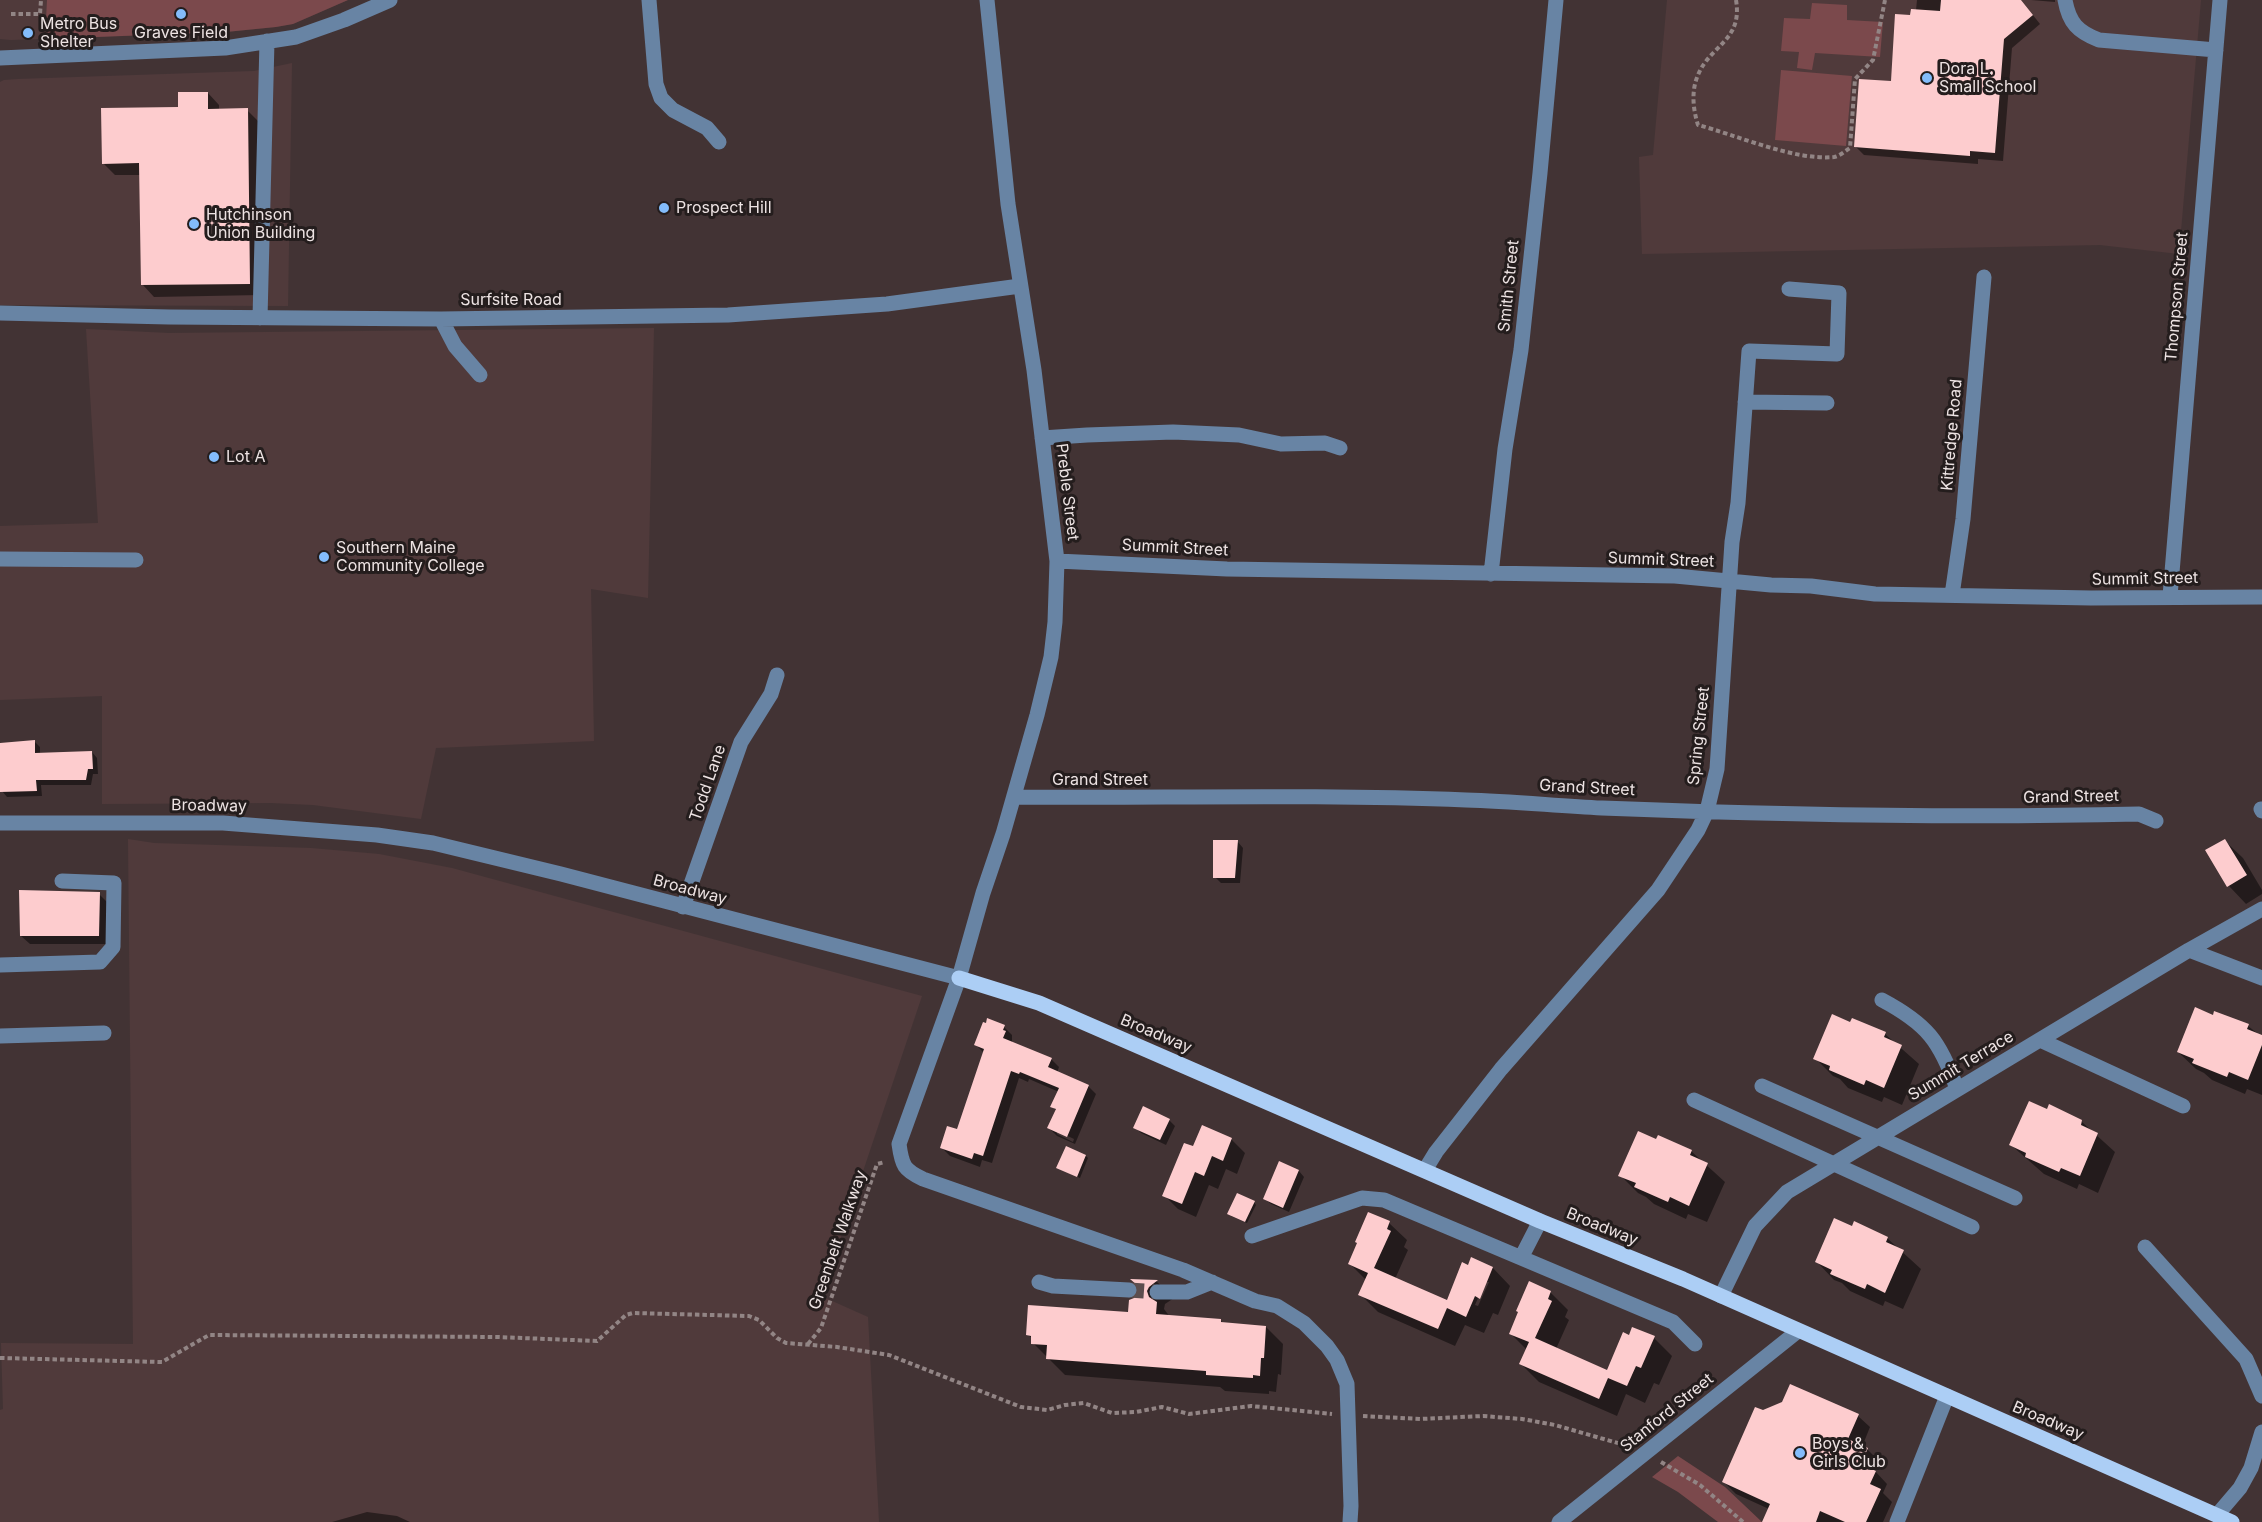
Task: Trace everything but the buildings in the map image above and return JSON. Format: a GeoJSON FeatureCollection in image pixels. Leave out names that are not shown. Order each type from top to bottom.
{"type":"FeatureCollection","features":[{"type":"Feature","properties":{"kind":"main road","name":"Broadway"},"geometry":{"type":"LineString","coordinates":[[959,978],[1039,1003],[1540,1221],[1720,1296],[2232,1522]]}},
{"type":"Feature","properties":{"kind":"street"},"geometry":{"type":"LineString","coordinates":[[0,58],[225,48],[296,37],[390,0]]}},
{"type":"Feature","properties":{"kind":"street"},"geometry":{"type":"LineString","coordinates":[[649,0],[656,84],[661,98],[673,110],[707,128],[719,142]]}},
{"type":"Feature","properties":{"kind":"street","name":"Preble Street"},"geometry":{"type":"LineString","coordinates":[[901,1158],[899,1144],[959,978],[1014,797],[1051,657],[1055,622],[1057,561],[1034,370],[1008,204],[987,0]]}},
{"type":"Feature","properties":{"kind":"street","name":"Smith Street"},"geometry":{"type":"LineString","coordinates":[[1491,574],[1505,449],[1521,350],[1556,0]]}},
{"type":"Feature","properties":{"kind":"street"},"geometry":{"type":"LineString","coordinates":[[2065,0],[2073,23],[2084,34],[2099,40],[2216,50]]}},
{"type":"Feature","properties":{"kind":"street","name":"Thompson Street"},"geometry":{"type":"LineString","coordinates":[[2170,596],[2220,0]]}},
{"type":"Feature","properties":{"kind":"street"},"geometry":{"type":"LineString","coordinates":[[260,318],[267,41]]}},
{"type":"Feature","properties":{"kind":"street","name":"Kittredge Road"},"geometry":{"type":"LineString","coordinates":[[1952,595],[1963,519],[1984,277]]}},
{"type":"Feature","properties":{"kind":"street","name":"Surfsite Road"},"geometry":{"type":"LineString","coordinates":[[0,313],[441,319],[704,316],[795,312],[887,304],[1020,286]]}},
{"type":"Feature","properties":{"kind":"street","name":"Spring Street"},"geometry":{"type":"LineString","coordinates":[[1425,1170],[1436,1152],[1501,1069],[1658,890],[1685,850],[1707,811],[1717,769],[1732,542],[1738,503],[1749,351],[1837,354],[1839,293],[1789,289]]}},
{"type":"Feature","properties":{"kind":"street"},"geometry":{"type":"LineString","coordinates":[[441,319],[455,346],[480,375]]}},
{"type":"Feature","properties":{"kind":"street"},"geometry":{"type":"LineString","coordinates":[[1746,402],[1827,404]]}},
{"type":"Feature","properties":{"kind":"street"},"geometry":{"type":"LineString","coordinates":[[1042,438],[1173,432],[1239,435],[1281,444],[1324,443],[1341,448]]}},
{"type":"Feature","properties":{"kind":"street"},"geometry":{"type":"LineString","coordinates":[[0,559],[136,560]]}},
{"type":"Feature","properties":{"kind":"street","name":"Summit Street"},"geometry":{"type":"LineString","coordinates":[[1057,561],[1227,569],[1675,576],[1811,586],[1875,594],[2091,598],[2262,597]]}},
{"type":"Feature","properties":{"kind":"street","name":"Todd Lane"},"geometry":{"type":"LineString","coordinates":[[683,907],[741,742],[771,694],[777,675]]}},
{"type":"Feature","properties":{"kind":"street","name":"Grand Street"},"geometry":{"type":"LineString","coordinates":[[1014,797],[1334,796],[1707,811],[1994,817],[2139,814],[2156,821]]}},
{"type":"Feature","properties":{"kind":"street","name":"Broadway"},"geometry":{"type":"LineString","coordinates":[[0,823],[223,823],[378,835],[460,848],[959,978]]}},
{"type":"Feature","properties":{"kind":"street"},"geometry":{"type":"LineString","coordinates":[[0,965],[100,962],[113,947],[114,883],[62,881]]}},
{"type":"Feature","properties":{"kind":"street","name":"Summit Terrace"},"geometry":{"type":"LineString","coordinates":[[1720,1296],[1755,1226],[1787,1192],[2189,950],[2262,909]]}},
{"type":"Feature","properties":{"kind":"street"},"geometry":{"type":"LineString","coordinates":[[2189,950],[2262,978]]}},
{"type":"Feature","properties":{"kind":"street"},"geometry":{"type":"LineString","coordinates":[[1882,1000],[1904,1012],[1922,1026],[1937,1043],[1947,1060],[1957,1089]]}},
{"type":"Feature","properties":{"kind":"street"},"geometry":{"type":"LineString","coordinates":[[0,1036],[104,1033]]}},
{"type":"Feature","properties":{"kind":"street"},"geometry":{"type":"LineString","coordinates":[[2040,1040],[2183,1106]]}},
{"type":"Feature","properties":{"kind":"street"},"geometry":{"type":"LineString","coordinates":[[1762,1086],[2015,1198]]}},
{"type":"Feature","properties":{"kind":"street"},"geometry":{"type":"LineString","coordinates":[[1694,1100],[1972,1227]]}},
{"type":"Feature","properties":{"kind":"street"},"geometry":{"type":"LineString","coordinates":[[901,1158],[907,1171],[923,1179],[1184,1270],[1255,1302],[1277,1306],[1304,1323],[1327,1346],[1337,1360],[1347,1384],[1350,1522]]}},
{"type":"Feature","properties":{"kind":"street"},"geometry":{"type":"LineString","coordinates":[[1252,1236],[1362,1198],[1384,1200],[1522,1256],[1673,1322],[1695,1344]]}},
{"type":"Feature","properties":{"kind":"street"},"geometry":{"type":"LineString","coordinates":[[1522,1256],[1540,1221]]}},
{"type":"Feature","properties":{"kind":"street"},"geometry":{"type":"LineString","coordinates":[[2145,1247],[2247,1359],[2262,1396]]}},
{"type":"Feature","properties":{"kind":"street"},"geometry":{"type":"LineString","coordinates":[[1039,1282],[1053,1286],[1130,1290]]}},
{"type":"Feature","properties":{"kind":"street"},"geometry":{"type":"LineString","coordinates":[[1157,1292],[1187,1292],[1212,1282]]}},
{"type":"Feature","properties":{"kind":"street","name":"Stanford Street"},"geometry":{"type":"LineString","coordinates":[[1559,1522],[1798,1331]]}},
{"type":"Feature","properties":{"kind":"street"},"geometry":{"type":"LineString","coordinates":[[1897,1522],[1947,1396]]}},
{"type":"Feature","properties":{"kind":"street"},"geometry":{"type":"LineString","coordinates":[[2217,1515],[2240,1488],[2251,1468],[2262,1432]]}},
{"type":"Feature","properties":{"kind":"path"},"geometry":{"type":"LineString","coordinates":[[11,14],[40,14],[41,0]]}},
{"type":"Feature","properties":{"kind":"path"},"geometry":{"type":"LineString","coordinates":[[1736,0],[1738,15],[1728,38],[1698,75],[1692,108],[1698,125],[1774,148],[1816,156],[1837,157],[1850,148],[1855,79],[1873,60],[1885,0]]}},
{"type":"Feature","properties":{"kind":"path","name":"Greenbelt Walkway"},"geometry":{"type":"LineString","coordinates":[[807,1344],[820,1328],[877,1164],[901,1158]]}},
{"type":"Feature","properties":{"kind":"path"},"geometry":{"type":"LineString","coordinates":[[0,1358],[162,1362],[209,1335],[496,1337],[597,1341],[626,1315],[633,1313],[749,1316],[759,1320],[777,1338],[786,1343],[837,1347],[889,1355],[1034,1410],[1047,1410],[1084,1403],[1113,1413],[1136,1412],[1162,1407],[1190,1414],[1251,1406],[1325,1413]]}},
{"type":"Feature","properties":{"kind":"path"},"geometry":{"type":"LineString","coordinates":[[1360,1416],[1420,1419],[1483,1416],[1522,1419],[1606,1439]]}},
{"type":"Feature","properties":{"kind":"path"},"geometry":{"type":"LineString","coordinates":[[1669,1467],[1700,1485],[1743,1522]]}},
{"type":"Feature","properties":{"kind":"shaded area","name":"Graves Field"},"geometry":{"type":"Polygon","coordinates":[[[0,0],[348,0],[293,24],[276,27],[226,32],[11,40],[0,39],[0,0]]]}},
{"type":"Feature","properties":{"kind":"shaded area","name":"Graves Field"},"geometry":{"type":"Polygon","coordinates":[[[47,0],[348,0],[293,24],[276,27],[226,32],[45,39],[47,0]]]}},
{"type":"Feature","properties":{"kind":"shaded area","name":"Dora L. Small School"},"geometry":{"type":"Polygon","coordinates":[[[1667,0],[2201,0],[2179,254],[2100,245],[1642,254],[1639,157],[1653,155],[1667,0]]]}},
{"type":"Feature","properties":{"kind":"shaded area"},"geometry":{"type":"Polygon","coordinates":[[[1812,3],[1847,5],[1847,20],[1883,22],[1880,57],[1815,53],[1812,70],[1797,68],[1799,52],[1781,51],[1784,18],[1810,19],[1812,3]]]}},
{"type":"Feature","properties":{"kind":"shaded area"},"geometry":{"type":"Polygon","coordinates":[[[292,63],[288,306],[0,305],[0,82],[18,79],[254,71],[292,63]]]}},
{"type":"Feature","properties":{"kind":"shaded area"},"geometry":{"type":"Polygon","coordinates":[[[1781,70],[1852,76],[1846,146],[1775,140],[1781,70]]]}},
{"type":"Feature","properties":{"kind":"shaded area","name":"Southern Maine Community College"},"geometry":{"type":"Polygon","coordinates":[[[654,328],[648,598],[591,589],[594,741],[436,748],[421,819],[313,805],[271,803],[102,804],[102,696],[0,700],[0,526],[98,523],[86,329],[169,333],[654,328]]]}},
{"type":"Feature","properties":{"kind":"shaded area"},"geometry":{"type":"Polygon","coordinates":[[[128,839],[154,843],[311,848],[379,854],[452,868],[922,996],[821,1296],[868,1317],[879,1522],[0,1522],[0,1410],[3,1409],[1,1343],[133,1344],[128,839]]]}},
{"type":"Feature","properties":{"kind":"shaded area"},"geometry":{"type":"Polygon","coordinates":[[[1678,1456],[1725,1487],[1762,1522],[1718,1522],[1678,1492],[1652,1477],[1678,1456]]]}},
{"type":"Feature","properties":{"kind":"tunnel"},"geometry":{"type":"LineString","coordinates":[[1129,1290],[1157,1292]]}},
{"type":"Feature","properties":{"kind":"place","name":"Graves Field"},"geometry":{"type":"Point","coordinates":[181,14]}},
{"type":"Feature","properties":{"kind":"place","name":"Metro Bus Shelter"},"geometry":{"type":"Point","coordinates":[28,33]}},
{"type":"Feature","properties":{"kind":"place","name":"Dora L. Small School"},"geometry":{"type":"Point","coordinates":[1927,78]}},
{"type":"Feature","properties":{"kind":"place","name":"Prospect Hill"},"geometry":{"type":"Point","coordinates":[664,208]}},
{"type":"Feature","properties":{"kind":"place","name":"Hutchinson Union Building"},"geometry":{"type":"Point","coordinates":[194,224]}},
{"type":"Feature","properties":{"kind":"place","name":"Lot A"},"geometry":{"type":"Point","coordinates":[214,457]}},
{"type":"Feature","properties":{"kind":"place","name":"Southern Maine Community College"},"geometry":{"type":"Point","coordinates":[324,557]}},
{"type":"Feature","properties":{"kind":"place","name":"Boys & Girls Club"},"geometry":{"type":"Point","coordinates":[1800,1453]}}]}
